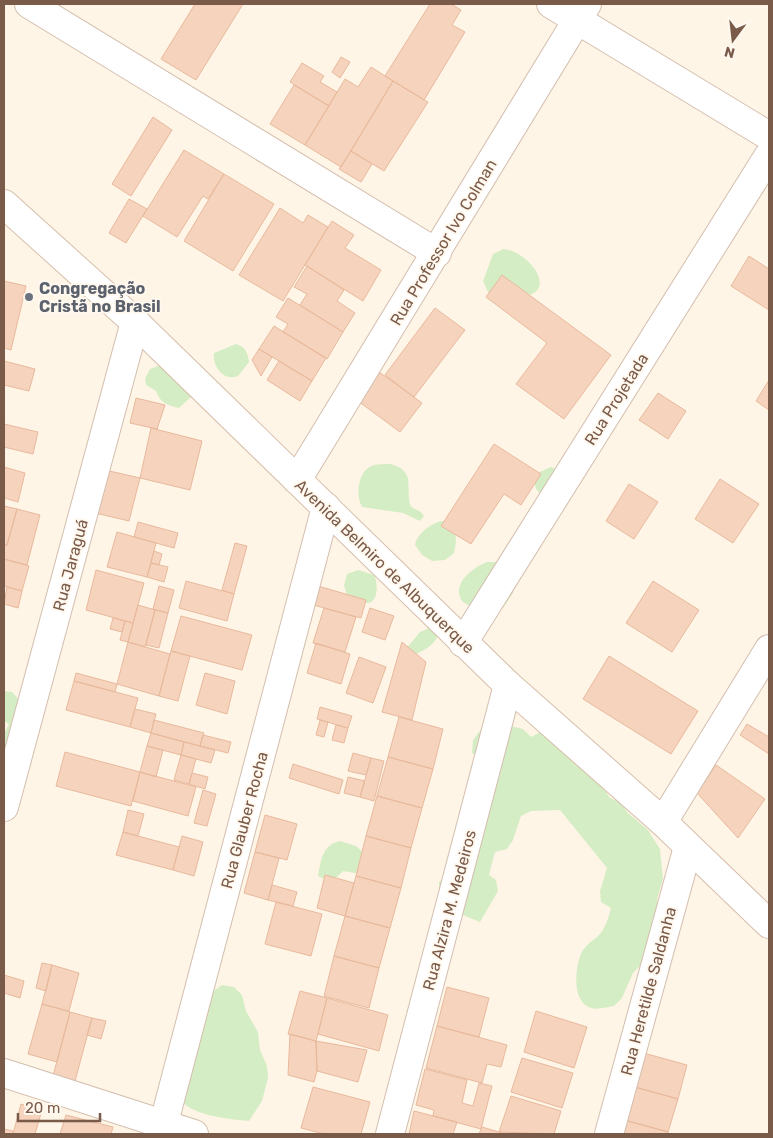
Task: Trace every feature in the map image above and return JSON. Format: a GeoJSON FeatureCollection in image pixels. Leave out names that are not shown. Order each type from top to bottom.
{"type":"FeatureCollection","features":[{"type":"Feature","properties":{"kind":"street"},"geometry":{"type":"LineString","coordinates":[[29,4],[437,253]]}},
{"type":"Feature","properties":{"kind":"street"},"geometry":{"type":"LineString","coordinates":[[551,4],[582,12],[769,136]]}},
{"type":"Feature","properties":{"kind":"street","name":"Rua Professor Ivo Colman"},"geometry":{"type":"LineString","coordinates":[[297,480],[437,253],[582,12]]}},
{"type":"Feature","properties":{"kind":"street","name":"Rua Projetada"},"geometry":{"type":"LineString","coordinates":[[463,643],[769,155]]}},
{"type":"Feature","properties":{"kind":"street","name":"Avenida Belmiro de Albuquerque"},"geometry":{"type":"LineString","coordinates":[[4,204],[135,322],[463,643],[663,822],[769,924]]}},
{"type":"Feature","properties":{"kind":"street","name":"Rua Jaraguá"},"geometry":{"type":"LineString","coordinates":[[4,807],[135,322]]}},
{"type":"Feature","properties":{"kind":"street","name":"Rua Glauber Rocha"},"geometry":{"type":"LineString","coordinates":[[162,1130],[326,507]]}},
{"type":"Feature","properties":{"kind":"street"},"geometry":{"type":"LineString","coordinates":[[663,822],[769,649]]}},
{"type":"Feature","properties":{"kind":"street","name":"Rua Alzira M. Medeiros"},"geometry":{"type":"LineString","coordinates":[[390,1134],[508,685]]}},
{"type":"Feature","properties":{"kind":"street","name":"Rua Heretilde Saldanha"},"geometry":{"type":"LineString","coordinates":[[609,1134],[688,847]]}},
{"type":"Feature","properties":{"kind":"street"},"geometry":{"type":"LineString","coordinates":[[4,1073],[162,1130],[194,1134]]}},
{"type":"Feature","properties":{"kind":"green space"},"geometry":{"type":"Polygon","coordinates":[[[503,249],[521,256],[536,271],[539,286],[535,292],[521,297],[489,294],[483,281],[493,254],[503,249]]]}},
{"type":"Feature","properties":{"kind":"green space"},"geometry":{"type":"Polygon","coordinates":[[[236,344],[246,350],[249,362],[238,376],[228,377],[217,368],[214,353],[236,344]]]}},
{"type":"Feature","properties":{"kind":"green space"},"geometry":{"type":"Polygon","coordinates":[[[161,365],[192,396],[179,408],[164,403],[156,391],[146,385],[145,379],[150,369],[161,365]]]}},
{"type":"Feature","properties":{"kind":"green space"},"geometry":{"type":"Polygon","coordinates":[[[390,464],[399,467],[407,476],[411,507],[421,512],[424,516],[420,521],[403,513],[362,507],[359,496],[359,483],[364,472],[374,465],[390,464]]]}},
{"type":"Feature","properties":{"kind":"green space"},"geometry":{"type":"Polygon","coordinates":[[[551,467],[563,472],[548,501],[535,486],[534,479],[535,474],[551,467]]]}},
{"type":"Feature","properties":{"kind":"green space"},"geometry":{"type":"Polygon","coordinates":[[[441,521],[446,521],[455,529],[456,542],[454,553],[445,560],[432,561],[422,555],[415,545],[418,537],[425,530],[441,521]]]}},
{"type":"Feature","properties":{"kind":"green space"},"geometry":{"type":"Polygon","coordinates":[[[487,562],[498,562],[516,580],[513,593],[503,608],[492,610],[477,609],[462,601],[459,595],[461,583],[465,577],[475,568],[487,562]]]}},
{"type":"Feature","properties":{"kind":"green space"},"geometry":{"type":"Polygon","coordinates":[[[358,570],[374,575],[377,587],[376,596],[371,602],[357,601],[347,596],[344,585],[347,574],[358,570]]]}},
{"type":"Feature","properties":{"kind":"green space"},"geometry":{"type":"Polygon","coordinates":[[[431,627],[436,630],[438,636],[426,649],[410,656],[405,650],[420,632],[431,627]]]}},
{"type":"Feature","properties":{"kind":"green space"},"geometry":{"type":"Polygon","coordinates":[[[4,691],[12,692],[20,701],[14,754],[4,750],[4,734],[9,724],[4,721],[4,691]]]}},
{"type":"Feature","properties":{"kind":"green space"},"geometry":{"type":"Polygon","coordinates":[[[488,720],[523,729],[531,737],[542,731],[596,777],[610,798],[620,802],[628,813],[648,830],[660,849],[663,879],[657,899],[660,922],[650,956],[633,973],[622,998],[614,1006],[593,1009],[585,1005],[578,993],[576,977],[580,956],[603,930],[611,908],[601,902],[600,891],[607,868],[560,810],[531,811],[521,816],[513,840],[507,849],[495,852],[489,875],[496,880],[498,891],[480,922],[458,913],[439,900],[439,882],[448,873],[480,760],[472,753],[473,740],[488,720]]]}},
{"type":"Feature","properties":{"kind":"green space"},"geometry":{"type":"Polygon","coordinates":[[[340,841],[356,846],[365,854],[360,874],[343,871],[334,880],[328,881],[318,876],[323,854],[329,846],[340,841]]]}},
{"type":"Feature","properties":{"kind":"green space"},"geometry":{"type":"Polygon","coordinates":[[[222,985],[234,987],[242,995],[246,1011],[258,1032],[260,1050],[267,1066],[268,1078],[262,1101],[249,1121],[222,1118],[202,1113],[194,1110],[181,1100],[212,992],[222,985]]]}},
{"type":"Feature","properties":{"kind":"building"},"geometry":{"type":"Polygon","coordinates":[[[195,4],[243,4],[196,80],[161,59],[195,4]]]}},
{"type":"Feature","properties":{"kind":"building"},"geometry":{"type":"Polygon","coordinates":[[[430,4],[451,4],[461,10],[452,25],[465,32],[424,100],[385,76],[430,4]]]}},
{"type":"Feature","properties":{"kind":"building"},"geometry":{"type":"Polygon","coordinates":[[[341,57],[350,62],[340,78],[332,72],[341,57]]]}},
{"type":"Feature","properties":{"kind":"building"},"geometry":{"type":"Polygon","coordinates":[[[302,63],[324,76],[320,82],[337,92],[329,106],[290,82],[302,63]]]}},
{"type":"Feature","properties":{"kind":"building"},"geometry":{"type":"Polygon","coordinates":[[[371,67],[393,81],[341,167],[305,145],[345,79],[358,87],[371,67]]]}},
{"type":"Feature","properties":{"kind":"building"},"geometry":{"type":"Polygon","coordinates":[[[393,81],[428,102],[384,171],[351,151],[393,81]]]}},
{"type":"Feature","properties":{"kind":"building"},"geometry":{"type":"Polygon","coordinates":[[[294,85],[329,106],[305,145],[270,124],[294,85]]]}},
{"type":"Feature","properties":{"kind":"building"},"geometry":{"type":"Polygon","coordinates":[[[153,117],[172,130],[131,196],[112,184],[153,117]]]}},
{"type":"Feature","properties":{"kind":"building"},"geometry":{"type":"Polygon","coordinates":[[[184,150],[224,174],[208,199],[203,196],[177,237],[143,216],[184,150]]]}},
{"type":"Feature","properties":{"kind":"building"},"geometry":{"type":"Polygon","coordinates":[[[351,151],[372,164],[361,182],[339,169],[351,151]]]}},
{"type":"Feature","properties":{"kind":"building"},"geometry":{"type":"Polygon","coordinates":[[[224,174],[274,204],[233,271],[184,241],[224,174]]]}},
{"type":"Feature","properties":{"kind":"building"},"geometry":{"type":"Polygon","coordinates":[[[129,199],[147,209],[126,243],[109,233],[129,199]]]}},
{"type":"Feature","properties":{"kind":"building"},"geometry":{"type":"Polygon","coordinates":[[[280,208],[303,223],[308,215],[328,227],[283,301],[239,275],[280,208]]]}},
{"type":"Feature","properties":{"kind":"building"},"geometry":{"type":"Polygon","coordinates":[[[332,221],[354,235],[345,248],[381,270],[363,301],[305,265],[332,221]]]}},
{"type":"Feature","properties":{"kind":"building"},"geometry":{"type":"Polygon","coordinates":[[[749,256],[769,269],[769,310],[731,286],[749,256]]]}},
{"type":"Feature","properties":{"kind":"building"},"geometry":{"type":"Polygon","coordinates":[[[307,266],[344,290],[337,301],[355,313],[343,332],[300,305],[307,294],[294,287],[307,266]]]}},
{"type":"Feature","properties":{"kind":"building"},"geometry":{"type":"Polygon","coordinates":[[[502,275],[611,355],[564,419],[516,384],[547,343],[486,297],[502,275]]]}},
{"type":"Feature","properties":{"kind":"building"},"geometry":{"type":"Polygon","coordinates":[[[4,281],[26,286],[11,350],[4,348],[4,281]]]}},
{"type":"Feature","properties":{"kind":"building"},"geometry":{"type":"Polygon","coordinates":[[[288,298],[343,332],[327,359],[283,332],[288,324],[276,317],[288,298]]]}},
{"type":"Feature","properties":{"kind":"building"},"geometry":{"type":"Polygon","coordinates":[[[435,308],[465,330],[414,397],[385,375],[435,308]]]}},
{"type":"Feature","properties":{"kind":"building"},"geometry":{"type":"Polygon","coordinates":[[[274,326],[326,358],[312,381],[259,349],[274,326]]]}},
{"type":"Feature","properties":{"kind":"building"},"geometry":{"type":"Polygon","coordinates":[[[259,349],[272,357],[261,376],[252,360],[259,349]]]}},
{"type":"Feature","properties":{"kind":"building"},"geometry":{"type":"Polygon","coordinates":[[[4,361],[35,369],[29,391],[4,385],[4,361]]]}},
{"type":"Feature","properties":{"kind":"building"},"geometry":{"type":"Polygon","coordinates":[[[279,361],[312,381],[300,401],[267,380],[279,361]]]}},
{"type":"Feature","properties":{"kind":"building"},"geometry":{"type":"Polygon","coordinates":[[[379,372],[422,403],[400,432],[358,401],[379,372]]]}},
{"type":"Feature","properties":{"kind":"building"},"geometry":{"type":"Polygon","coordinates":[[[769,380],[769,410],[756,401],[769,380]]]}},
{"type":"Feature","properties":{"kind":"building"},"geometry":{"type":"Polygon","coordinates":[[[658,393],[686,411],[668,439],[639,420],[658,393]]]}},
{"type":"Feature","properties":{"kind":"building"},"geometry":{"type":"Polygon","coordinates":[[[136,398],[165,405],[157,429],[130,423],[136,398]]]}},
{"type":"Feature","properties":{"kind":"building"},"geometry":{"type":"Polygon","coordinates":[[[4,424],[38,432],[33,454],[4,447],[4,424]]]}},
{"type":"Feature","properties":{"kind":"building"},"geometry":{"type":"Polygon","coordinates":[[[151,428],[202,441],[190,490],[140,478],[151,428]]]}},
{"type":"Feature","properties":{"kind":"building"},"geometry":{"type":"Polygon","coordinates":[[[494,444],[541,474],[521,505],[504,494],[471,544],[441,526],[494,444]]]}},
{"type":"Feature","properties":{"kind":"building"},"geometry":{"type":"Polygon","coordinates":[[[4,467],[25,473],[18,502],[4,498],[4,467]]]}},
{"type":"Feature","properties":{"kind":"building"},"geometry":{"type":"Polygon","coordinates":[[[105,470],[140,478],[129,521],[95,513],[105,470]]]}},
{"type":"Feature","properties":{"kind":"building"},"geometry":{"type":"Polygon","coordinates":[[[720,479],[759,504],[733,543],[695,519],[720,479]]]}},
{"type":"Feature","properties":{"kind":"building"},"geometry":{"type":"Polygon","coordinates":[[[629,484],[658,502],[634,539],[606,521],[629,484]]]}},
{"type":"Feature","properties":{"kind":"building"},"geometry":{"type":"Polygon","coordinates":[[[4,506],[17,509],[7,545],[4,545],[4,506]]]}},
{"type":"Feature","properties":{"kind":"building"},"geometry":{"type":"Polygon","coordinates":[[[17,509],[40,515],[27,565],[4,559],[4,545],[7,545],[17,509]]]}},
{"type":"Feature","properties":{"kind":"building"},"geometry":{"type":"Polygon","coordinates":[[[138,522],[178,533],[174,548],[134,537],[138,522]]]}},
{"type":"Feature","properties":{"kind":"building"},"geometry":{"type":"Polygon","coordinates":[[[117,532],[156,543],[147,577],[107,567],[117,532]]]}},
{"type":"Feature","properties":{"kind":"building"},"geometry":{"type":"Polygon","coordinates":[[[235,543],[247,546],[234,594],[222,590],[235,543]]]}},
{"type":"Feature","properties":{"kind":"building"},"geometry":{"type":"Polygon","coordinates":[[[154,551],[162,554],[159,565],[151,563],[154,551]]]}},
{"type":"Feature","properties":{"kind":"building"},"geometry":{"type":"Polygon","coordinates":[[[4,559],[29,566],[22,591],[4,586],[4,559]]]}},
{"type":"Feature","properties":{"kind":"building"},"geometry":{"type":"Polygon","coordinates":[[[151,563],[168,567],[164,582],[147,577],[151,563]]]}},
{"type":"Feature","properties":{"kind":"building"},"geometry":{"type":"Polygon","coordinates":[[[96,570],[144,583],[133,623],[86,610],[96,570]]]}},
{"type":"Feature","properties":{"kind":"building"},"geometry":{"type":"Polygon","coordinates":[[[186,581],[234,594],[227,621],[179,608],[186,581]]]}},
{"type":"Feature","properties":{"kind":"building"},"geometry":{"type":"Polygon","coordinates":[[[653,581],[699,610],[672,652],[626,623],[653,581]]]}},
{"type":"Feature","properties":{"kind":"building"},"geometry":{"type":"Polygon","coordinates":[[[159,586],[174,590],[168,613],[153,609],[159,586]]]}},
{"type":"Feature","properties":{"kind":"building"},"geometry":{"type":"Polygon","coordinates":[[[318,586],[366,600],[361,618],[313,605],[318,586]]]}},
{"type":"Feature","properties":{"kind":"building"},"geometry":{"type":"Polygon","coordinates":[[[7,587],[22,591],[18,608],[4,604],[7,587]]]}},
{"type":"Feature","properties":{"kind":"building"},"geometry":{"type":"Polygon","coordinates":[[[138,605],[155,610],[145,647],[128,642],[138,605]]]}},
{"type":"Feature","properties":{"kind":"building"},"geometry":{"type":"Polygon","coordinates":[[[324,608],[356,617],[345,652],[313,643],[324,608]]]}},
{"type":"Feature","properties":{"kind":"building"},"geometry":{"type":"Polygon","coordinates":[[[370,608],[394,616],[385,640],[362,632],[370,608]]]}},
{"type":"Feature","properties":{"kind":"building"},"geometry":{"type":"Polygon","coordinates":[[[155,610],[168,613],[159,648],[146,645],[155,610]]]}},
{"type":"Feature","properties":{"kind":"building"},"geometry":{"type":"Polygon","coordinates":[[[181,616],[252,635],[242,670],[171,651],[181,616]]]}},
{"type":"Feature","properties":{"kind":"building"},"geometry":{"type":"Polygon","coordinates":[[[113,618],[125,621],[122,632],[110,629],[113,618]]]}},
{"type":"Feature","properties":{"kind":"building"},"geometry":{"type":"Polygon","coordinates":[[[125,621],[133,623],[128,642],[120,640],[125,621]]]}},
{"type":"Feature","properties":{"kind":"building"},"geometry":{"type":"Polygon","coordinates":[[[128,642],[170,654],[159,696],[117,684],[128,642]]]}},
{"type":"Feature","properties":{"kind":"building"},"geometry":{"type":"Polygon","coordinates":[[[402,642],[426,662],[412,720],[382,712],[402,642]]]}},
{"type":"Feature","properties":{"kind":"building"},"geometry":{"type":"Polygon","coordinates":[[[316,643],[350,654],[341,684],[307,673],[316,643]]]}},
{"type":"Feature","properties":{"kind":"building"},"geometry":{"type":"Polygon","coordinates":[[[171,651],[190,656],[178,701],[159,696],[171,651]]]}},
{"type":"Feature","properties":{"kind":"building"},"geometry":{"type":"Polygon","coordinates":[[[609,656],[698,711],[671,754],[583,699],[609,656]]]}},
{"type":"Feature","properties":{"kind":"building"},"geometry":{"type":"Polygon","coordinates":[[[359,657],[386,667],[373,703],[346,693],[359,657]]]}},
{"type":"Feature","properties":{"kind":"building"},"geometry":{"type":"Polygon","coordinates":[[[76,673],[117,684],[115,692],[74,681],[76,673]]]}},
{"type":"Feature","properties":{"kind":"building"},"geometry":{"type":"Polygon","coordinates":[[[205,673],[235,681],[227,714],[196,705],[205,673]]]}},
{"type":"Feature","properties":{"kind":"building"},"geometry":{"type":"Polygon","coordinates":[[[74,681],[138,698],[130,727],[66,710],[74,681]]]}},
{"type":"Feature","properties":{"kind":"building"},"geometry":{"type":"Polygon","coordinates":[[[320,707],[352,716],[348,728],[317,719],[320,707]]]}},
{"type":"Feature","properties":{"kind":"building"},"geometry":{"type":"Polygon","coordinates":[[[135,709],[156,714],[151,733],[130,727],[135,709]]]}},
{"type":"Feature","properties":{"kind":"building"},"geometry":{"type":"Polygon","coordinates":[[[399,717],[443,729],[433,769],[388,757],[399,717]]]}},
{"type":"Feature","properties":{"kind":"building"},"geometry":{"type":"Polygon","coordinates":[[[154,720],[204,733],[200,746],[151,733],[154,720]]]}},
{"type":"Feature","properties":{"kind":"building"},"geometry":{"type":"Polygon","coordinates":[[[320,720],[328,722],[324,737],[316,735],[320,720]]]}},
{"type":"Feature","properties":{"kind":"building"},"geometry":{"type":"Polygon","coordinates":[[[747,724],[769,737],[769,754],[740,735],[747,724]]]}},
{"type":"Feature","properties":{"kind":"building"},"geometry":{"type":"Polygon","coordinates":[[[336,725],[348,728],[344,743],[332,740],[336,725]]]}},
{"type":"Feature","properties":{"kind":"building"},"geometry":{"type":"Polygon","coordinates":[[[151,733],[184,742],[181,755],[147,746],[151,733]]]}},
{"type":"Feature","properties":{"kind":"building"},"geometry":{"type":"Polygon","coordinates":[[[203,735],[231,742],[228,753],[200,746],[203,735]]]}},
{"type":"Feature","properties":{"kind":"building"},"geometry":{"type":"Polygon","coordinates":[[[184,742],[215,750],[211,763],[181,755],[184,742]]]}},
{"type":"Feature","properties":{"kind":"building"},"geometry":{"type":"Polygon","coordinates":[[[147,746],[163,750],[156,777],[140,772],[147,746]]]}},
{"type":"Feature","properties":{"kind":"building"},"geometry":{"type":"Polygon","coordinates":[[[65,752],[140,772],[131,806],[56,786],[65,752]]]}},
{"type":"Feature","properties":{"kind":"building"},"geometry":{"type":"Polygon","coordinates":[[[353,753],[371,758],[366,775],[348,771],[353,753]]]}},
{"type":"Feature","properties":{"kind":"building"},"geometry":{"type":"Polygon","coordinates":[[[181,755],[196,759],[189,784],[174,780],[181,755]]]}},
{"type":"Feature","properties":{"kind":"building"},"geometry":{"type":"Polygon","coordinates":[[[388,757],[433,769],[422,808],[377,796],[388,757]]]}},
{"type":"Feature","properties":{"kind":"building"},"geometry":{"type":"Polygon","coordinates":[[[371,758],[384,761],[374,801],[360,797],[371,758]]]}},
{"type":"Feature","properties":{"kind":"building"},"geometry":{"type":"Polygon","coordinates":[[[293,764],[343,780],[339,794],[289,778],[293,764]]]}},
{"type":"Feature","properties":{"kind":"building"},"geometry":{"type":"Polygon","coordinates":[[[716,765],[765,799],[738,838],[697,793],[716,765]]]}},
{"type":"Feature","properties":{"kind":"building"},"geometry":{"type":"Polygon","coordinates":[[[140,772],[196,787],[188,816],[133,801],[140,772]]]}},
{"type":"Feature","properties":{"kind":"building"},"geometry":{"type":"Polygon","coordinates":[[[192,773],[208,777],[205,789],[189,784],[192,773]]]}},
{"type":"Feature","properties":{"kind":"building"},"geometry":{"type":"Polygon","coordinates":[[[348,777],[365,781],[360,797],[344,793],[348,777]]]}},
{"type":"Feature","properties":{"kind":"building"},"geometry":{"type":"Polygon","coordinates":[[[203,790],[216,794],[207,826],[194,823],[203,790]]]}},
{"type":"Feature","properties":{"kind":"building"},"geometry":{"type":"Polygon","coordinates":[[[377,796],[422,808],[411,848],[366,836],[377,796]]]}},
{"type":"Feature","properties":{"kind":"building"},"geometry":{"type":"Polygon","coordinates":[[[128,810],[144,814],[138,836],[123,832],[128,810]]]}},
{"type":"Feature","properties":{"kind":"building"},"geometry":{"type":"Polygon","coordinates":[[[265,815],[297,824],[287,860],[255,852],[265,815]]]}},
{"type":"Feature","properties":{"kind":"building"},"geometry":{"type":"Polygon","coordinates":[[[123,832],[179,847],[173,870],[116,855],[123,832]]]}},
{"type":"Feature","properties":{"kind":"building"},"geometry":{"type":"Polygon","coordinates":[[[182,836],[203,842],[194,876],[173,870],[182,836]]]}},
{"type":"Feature","properties":{"kind":"building"},"geometry":{"type":"Polygon","coordinates":[[[366,836],[411,848],[401,888],[356,876],[366,836]]]}},
{"type":"Feature","properties":{"kind":"building"},"geometry":{"type":"Polygon","coordinates":[[[255,852],[279,858],[268,900],[244,893],[255,852]]]}},
{"type":"Feature","properties":{"kind":"building"},"geometry":{"type":"Polygon","coordinates":[[[325,875],[354,883],[345,916],[317,908],[325,875]]]}},
{"type":"Feature","properties":{"kind":"building"},"geometry":{"type":"Polygon","coordinates":[[[356,876],[401,888],[390,928],[345,916],[356,876]]]}},
{"type":"Feature","properties":{"kind":"building"},"geometry":{"type":"Polygon","coordinates":[[[272,885],[297,892],[293,906],[268,900],[272,885]]]}},
{"type":"Feature","properties":{"kind":"building"},"geometry":{"type":"Polygon","coordinates":[[[276,902],[322,914],[311,956],[265,944],[276,902]]]}},
{"type":"Feature","properties":{"kind":"building"},"geometry":{"type":"Polygon","coordinates":[[[345,916],[390,928],[379,968],[334,956],[345,916]]]}},
{"type":"Feature","properties":{"kind":"building"},"geometry":{"type":"Polygon","coordinates":[[[334,956],[379,968],[369,1008],[324,996],[334,956]]]}},
{"type":"Feature","properties":{"kind":"building"},"geometry":{"type":"Polygon","coordinates":[[[42,963],[52,965],[46,991],[36,988],[42,963]]]}},
{"type":"Feature","properties":{"kind":"building"},"geometry":{"type":"Polygon","coordinates":[[[52,965],[79,973],[69,1011],[42,1004],[52,965]]]}},
{"type":"Feature","properties":{"kind":"building"},"geometry":{"type":"Polygon","coordinates":[[[4,975],[24,981],[20,998],[4,993],[4,975]]]}},
{"type":"Feature","properties":{"kind":"building"},"geometry":{"type":"Polygon","coordinates":[[[447,987],[489,998],[479,1037],[437,1026],[447,987]]]}},
{"type":"Feature","properties":{"kind":"building"},"geometry":{"type":"Polygon","coordinates":[[[300,991],[327,998],[316,1041],[288,1034],[300,991]]]}},
{"type":"Feature","properties":{"kind":"building"},"geometry":{"type":"Polygon","coordinates":[[[327,998],[388,1015],[379,1051],[318,1034],[327,998]]]}},
{"type":"Feature","properties":{"kind":"building"},"geometry":{"type":"Polygon","coordinates":[[[42,1004],[70,1012],[57,1062],[28,1054],[42,1004]]]}},
{"type":"Feature","properties":{"kind":"building"},"geometry":{"type":"Polygon","coordinates":[[[536,1011],[587,1027],[574,1068],[524,1052],[536,1011]]]}},
{"type":"Feature","properties":{"kind":"building"},"geometry":{"type":"Polygon","coordinates":[[[70,1012],[92,1018],[75,1081],[53,1076],[70,1012]]]}},
{"type":"Feature","properties":{"kind":"building"},"geometry":{"type":"Polygon","coordinates":[[[92,1018],[106,1021],[101,1039],[87,1035],[92,1018]]]}},
{"type":"Feature","properties":{"kind":"building"},"geometry":{"type":"Polygon","coordinates":[[[437,1026],[507,1045],[501,1067],[487,1064],[482,1083],[426,1068],[437,1026]]]}},
{"type":"Feature","properties":{"kind":"building"},"geometry":{"type":"Polygon","coordinates":[[[290,1034],[316,1041],[317,1071],[314,1082],[288,1075],[290,1034]]]}},
{"type":"Feature","properties":{"kind":"building"},"geometry":{"type":"Polygon","coordinates":[[[316,1041],[367,1050],[358,1082],[317,1071],[316,1041]]]}},
{"type":"Feature","properties":{"kind":"building"},"geometry":{"type":"Polygon","coordinates":[[[640,1052],[687,1065],[678,1099],[631,1086],[640,1052]]]}},
{"type":"Feature","properties":{"kind":"building"},"geometry":{"type":"Polygon","coordinates":[[[522,1058],[573,1073],[562,1108],[511,1092],[522,1058]]]}},
{"type":"Feature","properties":{"kind":"building"},"geometry":{"type":"Polygon","coordinates":[[[425,1069],[467,1080],[462,1103],[473,1106],[479,1083],[492,1086],[481,1129],[433,1116],[434,1110],[416,1105],[425,1069]]]}},
{"type":"Feature","properties":{"kind":"building"},"geometry":{"type":"Polygon","coordinates":[[[631,1086],[678,1099],[668,1132],[621,1119],[631,1086]]]}},
{"type":"Feature","properties":{"kind":"building"},"geometry":{"type":"Polygon","coordinates":[[[313,1087],[370,1102],[361,1134],[324,1134],[301,1128],[313,1087]]]}},
{"type":"Feature","properties":{"kind":"building"},"geometry":{"type":"Polygon","coordinates":[[[511,1096],[561,1111],[554,1134],[499,1132],[511,1096]]]}},
{"type":"Feature","properties":{"kind":"building"},"geometry":{"type":"Polygon","coordinates":[[[21,1104],[42,1110],[35,1134],[13,1134],[21,1104]]]}},
{"type":"Feature","properties":{"kind":"building"},"geometry":{"type":"Polygon","coordinates":[[[414,1111],[457,1122],[453,1134],[409,1134],[414,1111]]]}},
{"type":"Feature","properties":{"kind":"building"},"geometry":{"type":"Polygon","coordinates":[[[66,1115],[113,1127],[111,1134],[60,1134],[66,1115]]]}},
{"type":"Feature","properties":{"kind":"building"},"geometry":{"type":"Polygon","coordinates":[[[621,1119],[668,1132],[668,1134],[617,1134],[621,1119]]]}},
{"type":"Feature","properties":{"kind":"building"},"geometry":{"type":"Polygon","coordinates":[[[482,1127],[499,1132],[506,1134],[479,1134],[482,1127]]]}},
{"type":"Feature","properties":{"kind":"building"},"geometry":{"type":"Polygon","coordinates":[[[4,1129],[13,1131],[13,1134],[4,1134],[4,1129]]]}},
{"type":"Feature","properties":{"kind":"place","name":"Congregação Cristã no Brasil"},"geometry":{"type":"Point","coordinates":[29,297]}}]}
